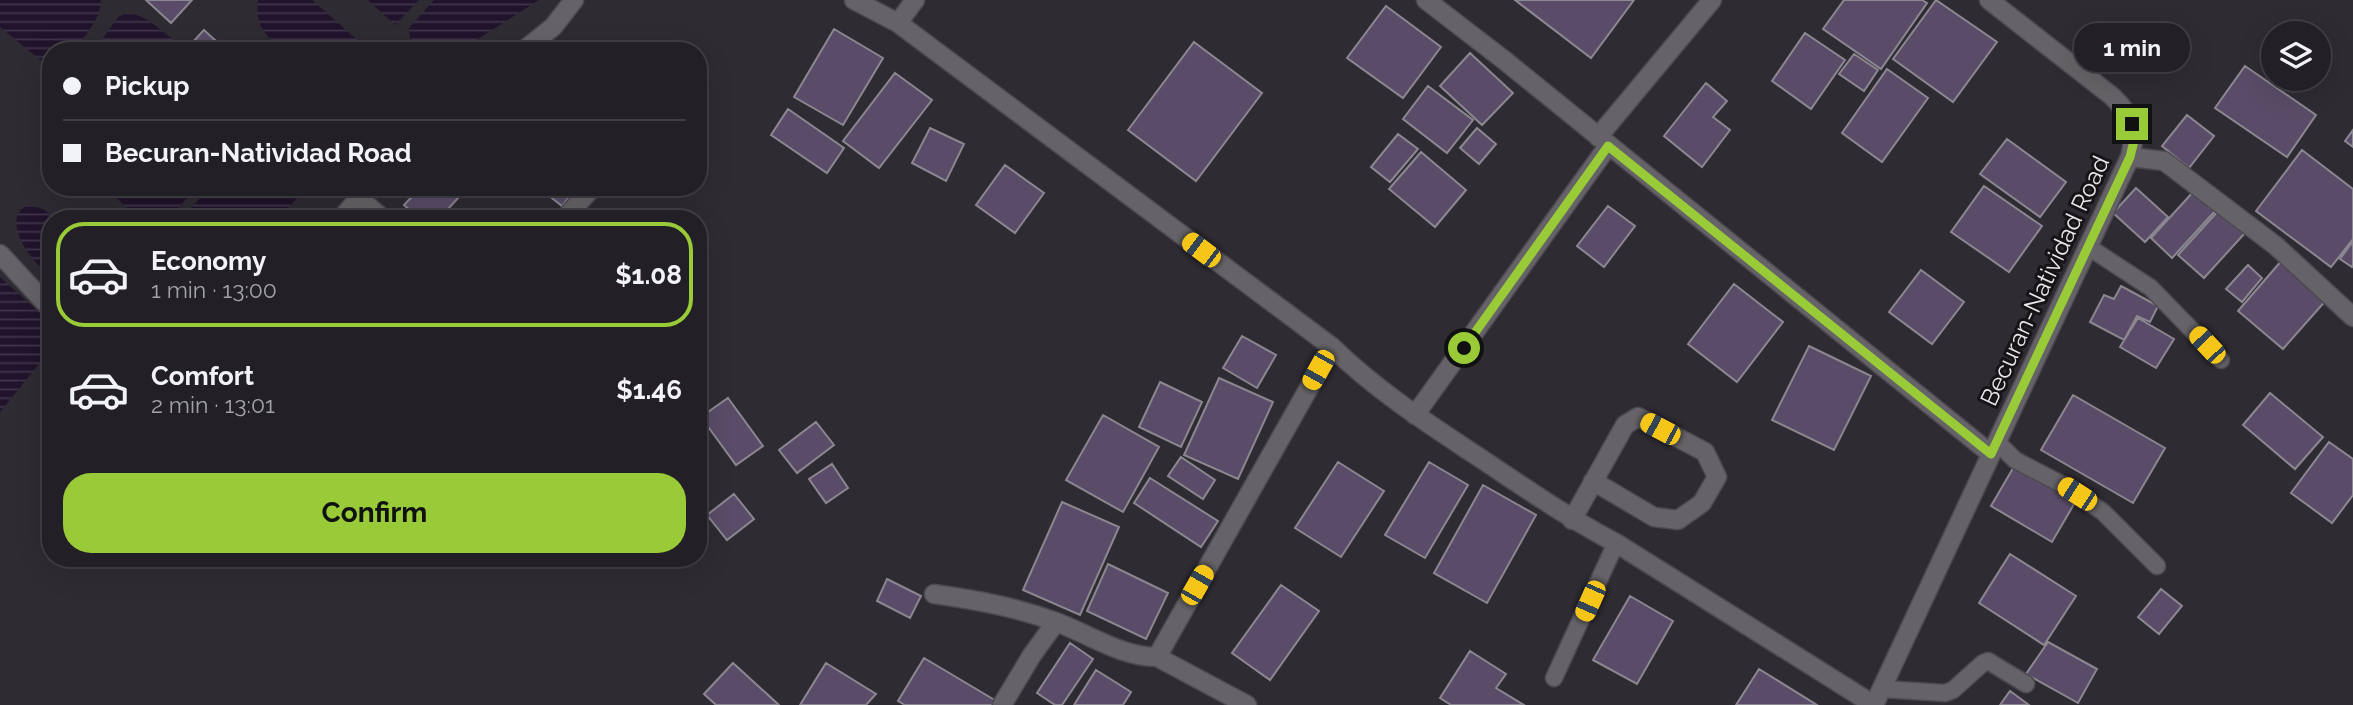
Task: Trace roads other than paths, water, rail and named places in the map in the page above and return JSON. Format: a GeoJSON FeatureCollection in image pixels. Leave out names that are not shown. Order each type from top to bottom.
{"type":"FeatureCollection","features":[{"type":"Feature","properties":{"kind":"street"},"geometry":{"type":"LineString","coordinates":[[534,42],[553,27],[574,0]]}},
{"type":"Feature","properties":{"kind":"street"},"geometry":{"type":"LineString","coordinates":[[853,0],[898,23],[1332,347],[1362,376],[1415,415],[1572,520],[1616,542],[1876,700]]}},
{"type":"Feature","properties":{"kind":"street"},"geometry":{"type":"LineString","coordinates":[[898,23],[915,0]]}},
{"type":"Feature","properties":{"kind":"street"},"geometry":{"type":"LineString","coordinates":[[1426,0],[1994,448]]}},
{"type":"Feature","properties":{"kind":"street"},"geometry":{"type":"LineString","coordinates":[[1415,415],[1603,142],[1712,0]]}},
{"type":"Feature","properties":{"kind":"street","name":"Becuran-Natividad Road"},"geometry":{"type":"LineString","coordinates":[[1876,700],[2130,157],[2134,141],[2127,111],[2113,97],[1989,0]]}},
{"type":"Feature","properties":{"kind":"street"},"geometry":{"type":"LineString","coordinates":[[2130,157],[2164,161],[2276,246],[2353,317]]}},
{"type":"Feature","properties":{"kind":"street"},"geometry":{"type":"LineString","coordinates":[[349,210],[361,196]]}},
{"type":"Feature","properties":{"kind":"street"},"geometry":{"type":"LineString","coordinates":[[572,210],[585,196]]}},
{"type":"Feature","properties":{"kind":"street"},"geometry":{"type":"LineString","coordinates":[[0,254],[42,299]]}},
{"type":"Feature","properties":{"kind":"street"},"geometry":{"type":"LineString","coordinates":[[1157,657],[1332,347]]}},
{"type":"Feature","properties":{"kind":"street"},"geometry":{"type":"LineString","coordinates":[[1572,520],[1593,481],[1625,425],[1638,417],[1705,452],[1717,477],[1702,503],[1678,520],[1654,517],[1593,481]]}},
{"type":"Feature","properties":{"kind":"street"},"geometry":{"type":"LineString","coordinates":[[934,594],[988,602],[1056,622],[1125,652],[1141,657],[1157,657],[1247,705]]}},
{"type":"Feature","properties":{"kind":"street"},"geometry":{"type":"LineString","coordinates":[[1002,705],[1032,655],[1056,622]]}},
{"type":"Feature","properties":{"kind":"lane"},"geometry":{"type":"LineString","coordinates":[[2087,246],[2151,288],[2221,360]]}},
{"type":"Feature","properties":{"kind":"lane"},"geometry":{"type":"LineString","coordinates":[[1994,448],[2065,486],[2103,512],[2157,566]]}},
{"type":"Feature","properties":{"kind":"lane"},"geometry":{"type":"LineString","coordinates":[[1554,678],[1616,542]]}},
{"type":"Feature","properties":{"kind":"lane"},"geometry":{"type":"LineString","coordinates":[[1876,700],[1945,693],[1953,690],[1988,661],[2026,684]]}}]}
